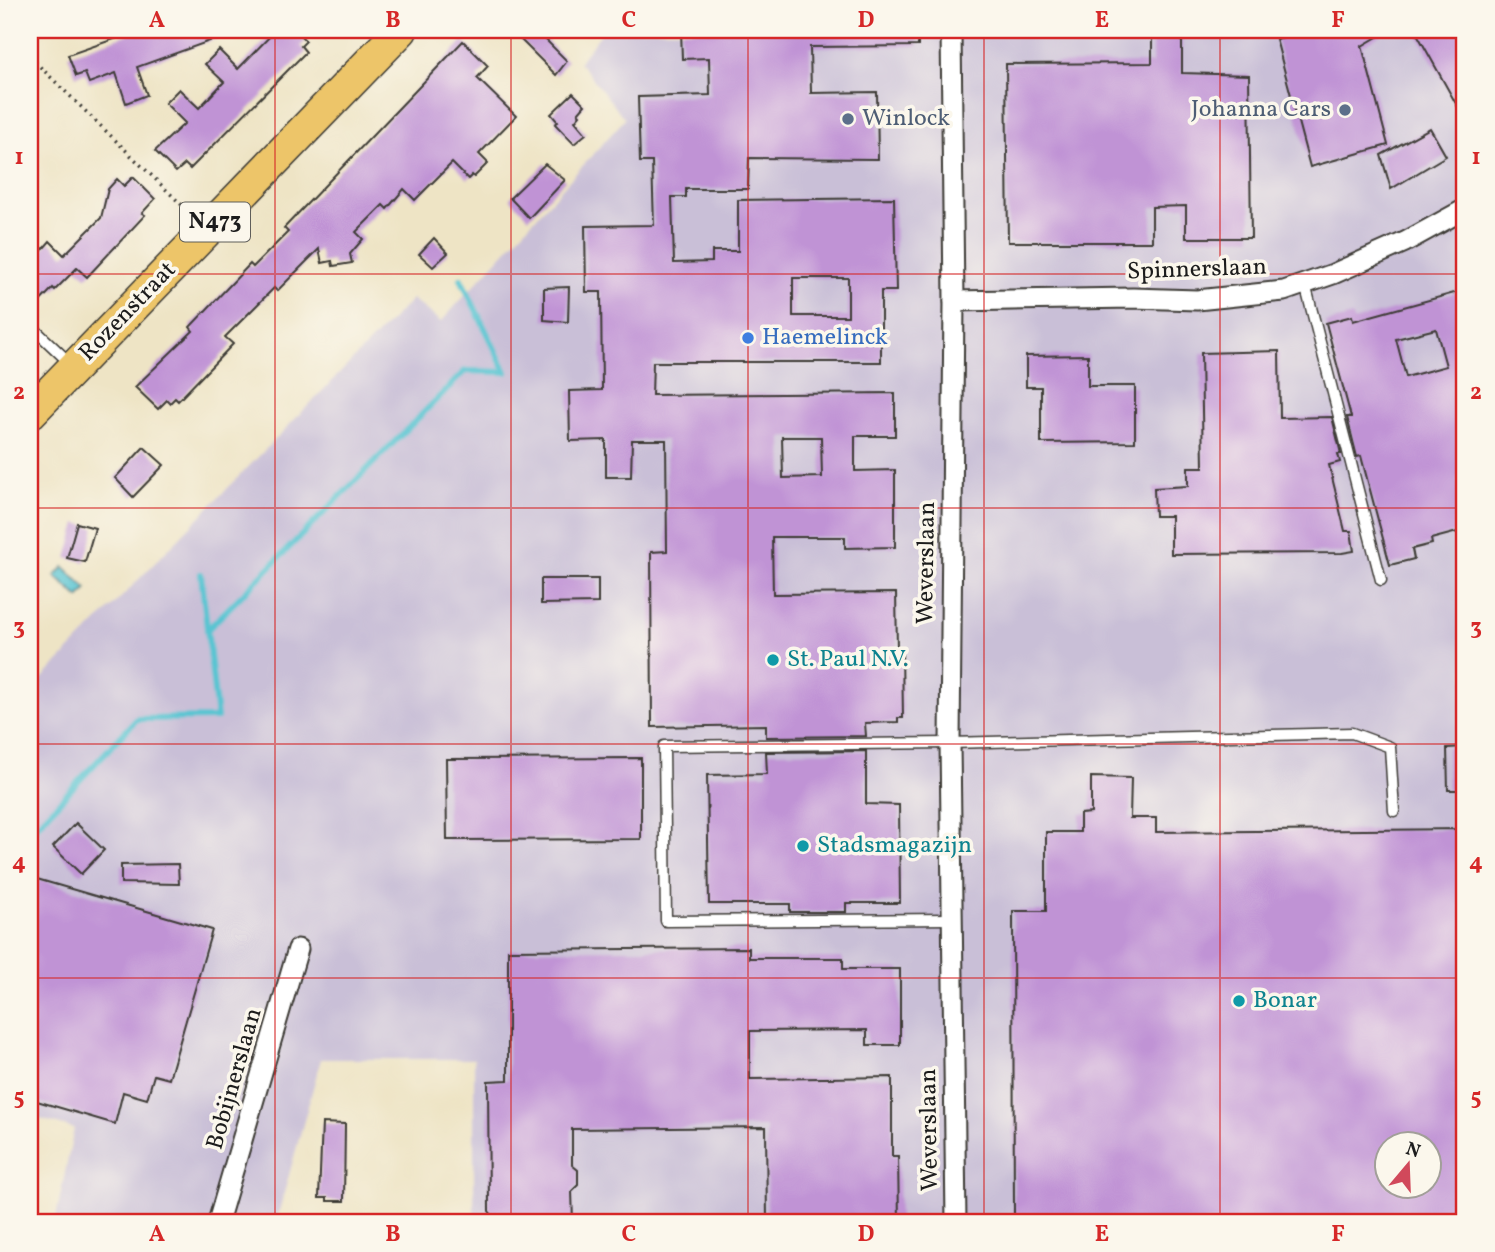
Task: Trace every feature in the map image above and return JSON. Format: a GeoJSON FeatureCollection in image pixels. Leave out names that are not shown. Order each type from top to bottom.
{"type":"FeatureCollection","features":[{"type":"Feature","properties":{"kind":"main road","name":"Rozenstraat"},"geometry":{"type":"LineString","coordinates":[[30,414],[401,30]]}},
{"type":"Feature","properties":{"kind":"street","name":"Weverslaan"},"geometry":{"type":"LineString","coordinates":[[951,30],[954,301],[950,743],[956,1222]]}},
{"type":"Feature","properties":{"kind":"street","name":"Spinnerslaan"},"geometry":{"type":"LineString","coordinates":[[954,301],[1133,298],[1197,300],[1284,291],[1405,242],[1465,209]]}},
{"type":"Feature","properties":{"kind":"street","name":"Bobijnerslaan"},"geometry":{"type":"LineString","coordinates":[[218,1222],[298,949]]}},
{"type":"Feature","properties":{"kind":"lane"},"geometry":{"type":"LineString","coordinates":[[1305,284],[1381,580]]}},
{"type":"Feature","properties":{"kind":"lane"},"geometry":{"type":"LineString","coordinates":[[30,325],[75,368]]}},
{"type":"Feature","properties":{"kind":"lane"},"geometry":{"type":"LineString","coordinates":[[952,919],[666,921],[664,746],[950,743],[1352,733],[1390,747],[1394,811]]}},
{"type":"Feature","properties":{"kind":"path"},"geometry":{"type":"LineString","coordinates":[[30,57],[207,230]]}},
{"type":"Feature","properties":{"kind":"shaded area"},"geometry":{"type":"Polygon","coordinates":[[[604,30],[1465,30],[1465,1222],[474,1222],[474,1059],[321,1059],[276,1222],[55,1222],[74,1129],[30,1116],[30,795],[36,787],[30,780],[30,691],[412,299],[441,322],[625,119],[579,62],[604,30]]]}},
{"type":"Feature","properties":{"kind":"water"},"geometry":{"type":"Polygon","coordinates":[[[64,567],[87,589],[79,598],[55,576],[64,567]]]}},
{"type":"Feature","properties":{"kind":"building"},"geometry":{"type":"Polygon","coordinates":[[[140,30],[235,32],[137,67],[147,95],[126,103],[116,73],[89,83],[85,73],[76,76],[68,55],[140,30]]]}},
{"type":"Feature","properties":{"kind":"building"},"geometry":{"type":"Polygon","coordinates":[[[276,30],[295,30],[306,41],[301,46],[306,52],[190,169],[185,164],[176,172],[155,151],[185,123],[165,103],[179,89],[199,108],[224,82],[205,64],[219,50],[238,69],[276,30]]]}},
{"type":"Feature","properties":{"kind":"building"},"geometry":{"type":"Polygon","coordinates":[[[511,30],[536,30],[567,61],[556,75],[511,30]]]}},
{"type":"Feature","properties":{"kind":"building"},"geometry":{"type":"Polygon","coordinates":[[[681,30],[918,30],[918,46],[810,47],[811,93],[877,92],[878,159],[749,158],[748,189],[686,189],[686,197],[672,197],[674,263],[712,262],[712,251],[738,251],[738,200],[894,198],[896,291],[881,291],[881,362],[653,362],[652,395],[895,393],[895,436],[855,436],[855,471],[895,470],[895,547],[845,548],[845,537],[772,537],[773,594],[896,593],[897,649],[902,649],[903,718],[898,718],[898,722],[865,723],[866,736],[766,737],[766,725],[652,727],[651,552],[667,551],[666,440],[632,440],[631,477],[606,477],[606,440],[570,441],[569,391],[602,390],[601,292],[586,292],[585,226],[654,225],[652,162],[640,162],[638,97],[710,95],[709,58],[682,59],[681,30]],[[793,278],[793,316],[848,316],[848,278],[793,278]],[[782,437],[783,478],[822,477],[821,437],[782,437]]]}},
{"type":"Feature","properties":{"kind":"building"},"geometry":{"type":"Polygon","coordinates":[[[1152,30],[1182,30],[1182,73],[1249,75],[1251,238],[1186,238],[1186,206],[1152,207],[1152,242],[1008,242],[1006,64],[1152,63],[1152,30]]]}},
{"type":"Feature","properties":{"kind":"building"},"geometry":{"type":"Polygon","coordinates":[[[1312,30],[1389,30],[1362,46],[1388,145],[1310,167],[1276,39],[1312,30]]]}},
{"type":"Feature","properties":{"kind":"building"},"geometry":{"type":"Polygon","coordinates":[[[1415,30],[1465,30],[1465,120],[1415,30]]]}},
{"type":"Feature","properties":{"kind":"building"},"geometry":{"type":"Polygon","coordinates":[[[463,41],[488,66],[477,78],[516,116],[479,154],[488,163],[474,177],[472,175],[468,179],[452,163],[415,200],[404,189],[387,209],[383,205],[356,232],[363,239],[350,254],[352,263],[333,266],[332,261],[322,263],[319,249],[277,291],[274,288],[225,337],[233,344],[178,401],[175,398],[170,403],[167,400],[158,409],[135,387],[193,331],[190,327],[250,264],[253,267],[288,232],[284,228],[463,41]]]}},
{"type":"Feature","properties":{"kind":"building"},"geometry":{"type":"Polygon","coordinates":[[[573,93],[585,105],[575,121],[586,134],[574,144],[555,124],[558,122],[551,114],[573,93]]]}},
{"type":"Feature","properties":{"kind":"building"},"geometry":{"type":"Polygon","coordinates":[[[1430,128],[1446,156],[1391,189],[1381,155],[1430,128]]]}},
{"type":"Feature","properties":{"kind":"building"},"geometry":{"type":"Polygon","coordinates":[[[545,164],[565,180],[529,218],[510,198],[545,164]]]}},
{"type":"Feature","properties":{"kind":"building"},"geometry":{"type":"Polygon","coordinates":[[[133,177],[155,199],[142,213],[145,215],[87,277],[77,268],[30,312],[30,264],[50,241],[64,255],[101,218],[108,189],[117,179],[124,186],[133,177]]]}},
{"type":"Feature","properties":{"kind":"building"},"geometry":{"type":"Polygon","coordinates":[[[434,238],[448,253],[433,267],[419,254],[434,238]]]}},
{"type":"Feature","properties":{"kind":"building"},"geometry":{"type":"Polygon","coordinates":[[[569,287],[568,322],[544,320],[544,288],[569,287]]]}},
{"type":"Feature","properties":{"kind":"building"},"geometry":{"type":"Polygon","coordinates":[[[1465,290],[1465,477],[1457,478],[1465,512],[1465,530],[1431,539],[1432,544],[1412,549],[1414,559],[1390,565],[1361,456],[1357,457],[1347,417],[1351,417],[1326,323],[1352,316],[1353,321],[1465,290]],[[1436,329],[1396,339],[1406,377],[1446,366],[1436,329]]]}},
{"type":"Feature","properties":{"kind":"building"},"geometry":{"type":"Polygon","coordinates":[[[1279,351],[1280,418],[1332,417],[1341,454],[1338,454],[1340,462],[1329,465],[1345,531],[1351,531],[1354,551],[1171,554],[1171,516],[1155,516],[1154,488],[1188,486],[1188,467],[1203,467],[1201,353],[1279,351]]]}},
{"type":"Feature","properties":{"kind":"building"},"geometry":{"type":"Polygon","coordinates":[[[1088,355],[1088,386],[1135,386],[1135,442],[1041,443],[1041,387],[1026,387],[1026,356],[1088,355]]]}},
{"type":"Feature","properties":{"kind":"building"},"geometry":{"type":"Polygon","coordinates":[[[144,447],[164,465],[133,497],[115,478],[144,447]]]}},
{"type":"Feature","properties":{"kind":"building"},"geometry":{"type":"Polygon","coordinates":[[[77,523],[95,528],[85,562],[67,558],[77,523]]]}},
{"type":"Feature","properties":{"kind":"building"},"geometry":{"type":"Polygon","coordinates":[[[541,579],[598,579],[598,603],[541,604],[541,579]]]}},
{"type":"Feature","properties":{"kind":"building"},"geometry":{"type":"Polygon","coordinates":[[[1465,747],[1465,790],[1448,790],[1447,748],[1465,747]]]}},
{"type":"Feature","properties":{"kind":"building","name":"Stadsmagazijn"},"geometry":{"type":"Polygon","coordinates":[[[866,751],[866,804],[899,805],[900,903],[846,903],[846,912],[790,912],[790,904],[709,904],[707,775],[767,774],[766,752],[866,751]]]}},
{"type":"Feature","properties":{"kind":"building"},"geometry":{"type":"Polygon","coordinates":[[[641,758],[641,839],[447,840],[446,759],[641,758]]]}},
{"type":"Feature","properties":{"kind":"building","name":"Bonar"},"geometry":{"type":"Polygon","coordinates":[[[1091,777],[1131,778],[1130,818],[1156,818],[1156,832],[1465,829],[1465,1222],[1014,1222],[1013,911],[1046,911],[1046,832],[1080,832],[1080,814],[1091,813],[1091,777]]]}},
{"type":"Feature","properties":{"kind":"building"},"geometry":{"type":"Polygon","coordinates":[[[76,823],[104,850],[81,874],[53,847],[76,823]]]}},
{"type":"Feature","properties":{"kind":"building"},"geometry":{"type":"Polygon","coordinates":[[[178,864],[179,884],[121,883],[121,865],[178,864]]]}},
{"type":"Feature","properties":{"kind":"building"},"geometry":{"type":"Polygon","coordinates":[[[30,877],[212,930],[169,1079],[154,1075],[147,1099],[123,1092],[115,1124],[30,1099],[30,877]]]}},
{"type":"Feature","properties":{"kind":"building"},"geometry":{"type":"Polygon","coordinates":[[[749,948],[749,958],[843,958],[843,969],[900,969],[900,1045],[867,1045],[867,1030],[750,1031],[750,1079],[892,1077],[892,1156],[898,1156],[899,1222],[767,1222],[766,1127],[572,1129],[572,1165],[578,1170],[578,1185],[572,1191],[573,1222],[497,1222],[489,1211],[488,1081],[508,1080],[508,950],[749,948]]]}},
{"type":"Feature","properties":{"kind":"building"},"geometry":{"type":"Polygon","coordinates":[[[322,1123],[345,1124],[344,1201],[319,1198],[322,1123]]]}},
{"type":"Feature","properties":{"kind":"waterway"},"geometry":{"type":"LineString","coordinates":[[207,630],[465,371],[506,372],[461,279]]}},
{"type":"Feature","properties":{"kind":"waterway"},"geometry":{"type":"LineString","coordinates":[[30,833],[137,719],[217,718],[201,574]]}},
{"type":"Feature","properties":{"kind":"place","name":"Johanna Cars"},"geometry":{"type":"Point","coordinates":[1345,110]}},
{"type":"Feature","properties":{"kind":"place","name":"Winlock"},"geometry":{"type":"Point","coordinates":[848,119]}},
{"type":"Feature","properties":{"kind":"place","name":"Haemelinck"},"geometry":{"type":"Point","coordinates":[748,338]}},
{"type":"Feature","properties":{"kind":"place","name":"St. Paul N.V."},"geometry":{"type":"Point","coordinates":[773,660]}},
{"type":"Feature","properties":{"kind":"place","name":"Stadsmagazijn"},"geometry":{"type":"Point","coordinates":[803,846]}},
{"type":"Feature","properties":{"kind":"place","name":"Bonar"},"geometry":{"type":"Point","coordinates":[1239,1001]}}]}
